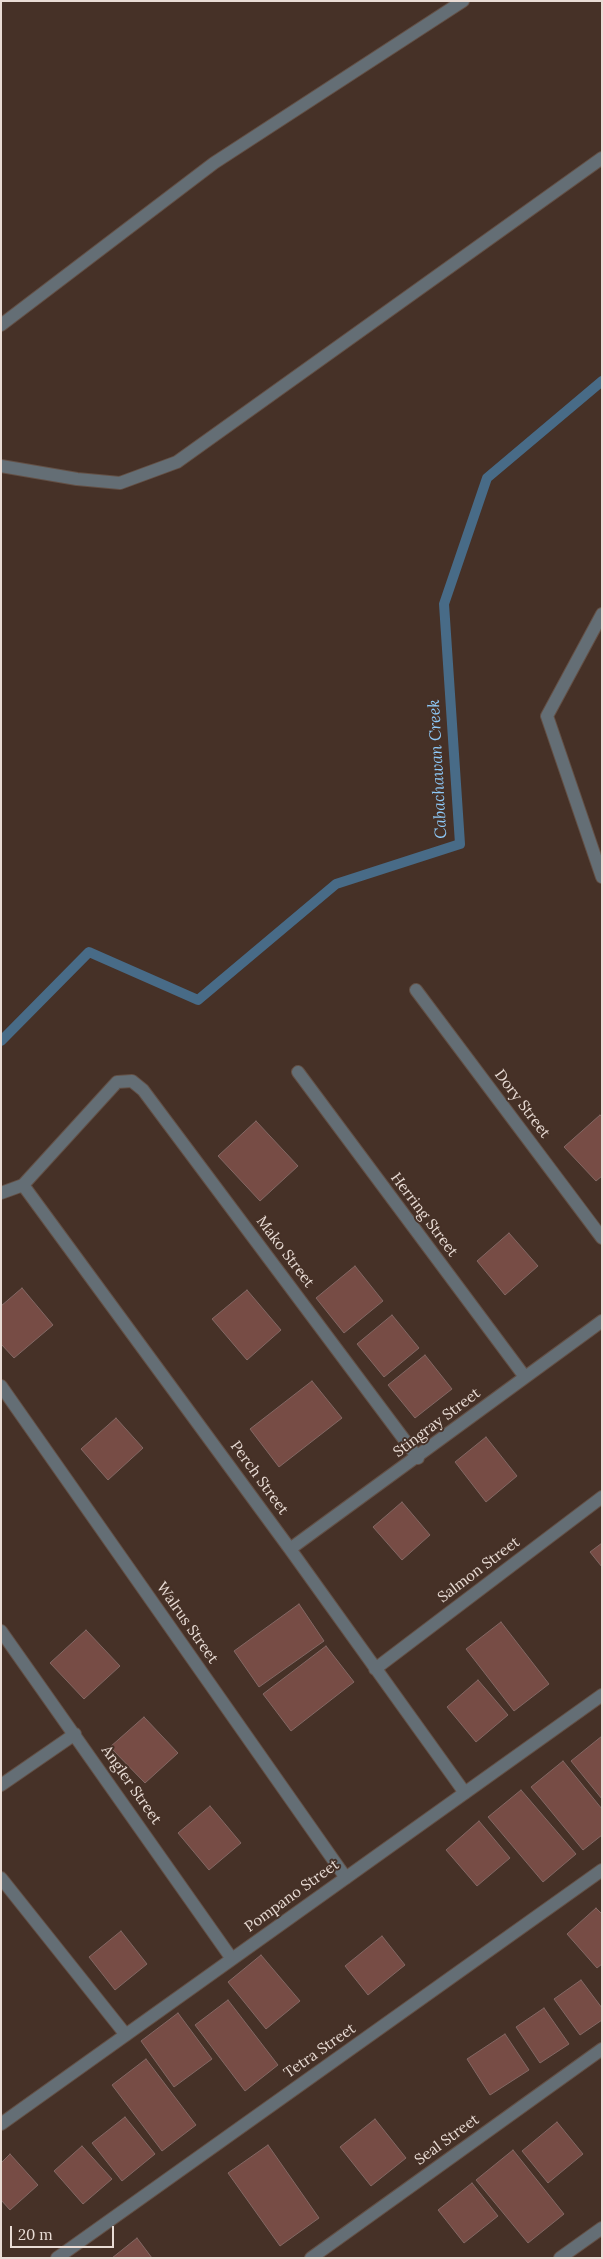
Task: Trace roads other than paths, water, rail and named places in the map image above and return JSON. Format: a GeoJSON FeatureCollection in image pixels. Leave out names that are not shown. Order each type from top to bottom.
{"type":"FeatureCollection","features":[{"type":"Feature","properties":{"kind":"street"},"geometry":{"type":"LineString","coordinates":[[1,326],[214,163],[463,1]]}},
{"type":"Feature","properties":{"kind":"street"},"geometry":{"type":"LineString","coordinates":[[1,466],[77,479],[120,483],[177,462],[602,158]]}},
{"type":"Feature","properties":{"kind":"street"},"geometry":{"type":"LineString","coordinates":[[602,614],[546,716],[602,877]]}},
{"type":"Feature","properties":{"kind":"street","name":"Dory Street"},"geometry":{"type":"LineString","coordinates":[[416,990],[602,1238]]}},
{"type":"Feature","properties":{"kind":"street","name":"Herring Street"},"geometry":{"type":"LineString","coordinates":[[298,1072],[525,1377]]}},
{"type":"Feature","properties":{"kind":"street","name":"Mako Street"},"geometry":{"type":"LineString","coordinates":[[23,1185],[117,1082],[132,1081],[143,1090],[418,1458]]}},
{"type":"Feature","properties":{"kind":"street"},"geometry":{"type":"LineString","coordinates":[[1,1193],[23,1185]]}},
{"type":"Feature","properties":{"kind":"street","name":"Perch Street"},"geometry":{"type":"LineString","coordinates":[[23,1185],[290,1549],[465,1793]]}},
{"type":"Feature","properties":{"kind":"street","name":"Stingray Street"},"geometry":{"type":"LineString","coordinates":[[290,1549],[418,1458],[602,1321]]}},
{"type":"Feature","properties":{"kind":"street","name":"Walrus Street"},"geometry":{"type":"LineString","coordinates":[[1,1386],[346,1878]]}},
{"type":"Feature","properties":{"kind":"street","name":"Salmon Street"},"geometry":{"type":"LineString","coordinates":[[375,1669],[602,1497]]}},
{"type":"Feature","properties":{"kind":"street","name":"Angler Street"},"geometry":{"type":"LineString","coordinates":[[1,1631],[232,1959]]}},
{"type":"Feature","properties":{"kind":"street","name":"Pompano Street"},"geometry":{"type":"LineString","coordinates":[[1,2124],[602,1696]]}},
{"type":"Feature","properties":{"kind":"street"},"geometry":{"type":"LineString","coordinates":[[1,1785],[75,1734]]}},
{"type":"Feature","properties":{"kind":"street","name":"Tetra Street"},"geometry":{"type":"LineString","coordinates":[[57,2258],[602,1870]]}},
{"type":"Feature","properties":{"kind":"street"},"geometry":{"type":"LineString","coordinates":[[1,1878],[126,2035]]}},
{"type":"Feature","properties":{"kind":"street","name":"Seal Street"},"geometry":{"type":"LineString","coordinates":[[311,2258],[602,2049]]}},
{"type":"Feature","properties":{"kind":"street"},"geometry":{"type":"LineString","coordinates":[[560,2258],[602,2228]]}},
{"type":"Feature","properties":{"kind":"waterway","name":"Cabachawan Creek"},"geometry":{"type":"LineString","coordinates":[[1,1041],[89,952],[198,1000],[336,884],[460,844],[444,604],[487,478],[602,381]]}}]}
